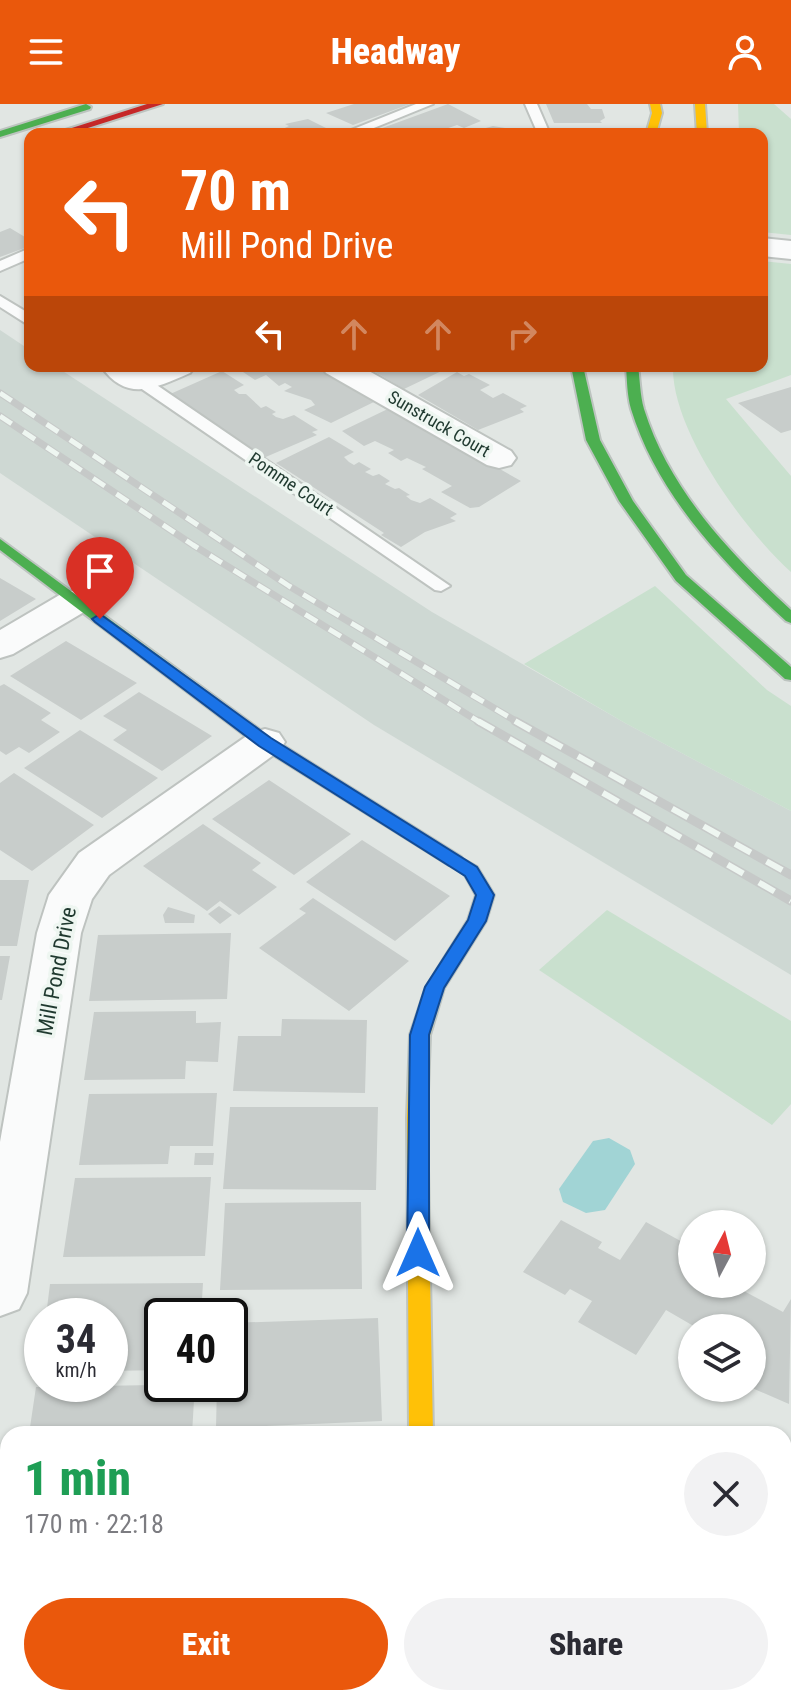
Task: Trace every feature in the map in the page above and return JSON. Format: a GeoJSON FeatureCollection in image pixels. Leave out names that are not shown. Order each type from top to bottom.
{"type":"FeatureCollection","features":[{"type":"Feature","properties":{"kind":"street"},"geometry":{"type":"LineString","coordinates":[[0,134],[96,104]]}},
{"type":"Feature","properties":{"kind":"street"},"geometry":{"type":"LineString","coordinates":[[78,128],[158,104]]}},
{"type":"Feature","properties":{"kind":"street"},"geometry":{"type":"LineString","coordinates":[[653,128],[657,113],[655,104]]}},
{"type":"Feature","properties":{"kind":"street"},"geometry":{"type":"LineString","coordinates":[[700,104],[702,128]]}},
{"type":"Feature","properties":{"kind":"street"},"geometry":{"type":"LineString","coordinates":[[0,152],[24,145]]}},
{"type":"Feature","properties":{"kind":"street"},"geometry":{"type":"LineString","coordinates":[[768,248],[791,250]]}},
{"type":"Feature","properties":{"kind":"street","name":"Sunstruck Court"},"geometry":{"type":"LineString","coordinates":[[348,372],[499,458]]}},
{"type":"Feature","properties":{"kind":"street"},"geometry":{"type":"LineString","coordinates":[[578,372],[593,440],[626,501],[681,578],[791,675]]}},
{"type":"Feature","properties":{"kind":"street"},"geometry":{"type":"LineString","coordinates":[[633,372],[637,407],[672,487],[747,580],[791,618]]}},
{"type":"Feature","properties":{"kind":"street"},"geometry":{"type":"LineString","coordinates":[[0,543],[265,742],[471,871],[485,895],[477,921],[435,987],[420,1035],[417,1118],[421,1426]]}},
{"type":"Feature","properties":{"kind":"street"},"geometry":{"type":"LineString","coordinates":[[0,646],[76,601]]}},
{"type":"Feature","properties":{"kind":"street","name":"Mill Pond Drive"},"geometry":{"type":"LineString","coordinates":[[0,1293],[59,933],[71,895],[94,864],[265,742]]}},
{"type":"Feature","properties":{"kind":"lane"},"geometry":{"type":"LineString","coordinates":[[363,128],[427,104]]}},
{"type":"Feature","properties":{"kind":"lane"},"geometry":{"type":"LineString","coordinates":[[531,104],[541,128]]}},
{"type":"Feature","properties":{"kind":"lane"},"geometry":{"type":"LineString","coordinates":[[0,267],[24,255]]}},
{"type":"Feature","properties":{"kind":"lane"},"geometry":{"type":"LineString","coordinates":[[0,300],[24,317]]}},
{"type":"Feature","properties":{"kind":"lane","name":"Pomme Court"},"geometry":{"type":"LineString","coordinates":[[129,374],[441,586]]}},
{"type":"Feature","properties":{"kind":"shaded area"},"geometry":{"type":"Polygon","coordinates":[[[0,330],[24,346],[24,372],[64,372],[432,612],[625,723],[791,811],[791,975],[374,725],[0,473],[0,330]]]}},
{"type":"Feature","properties":{"kind":"green space"},"geometry":{"type":"Polygon","coordinates":[[[738,104],[774,104],[791,119],[791,235],[768,233],[768,128],[739,128],[738,104]]]}},
{"type":"Feature","properties":{"kind":"green space"},"geometry":{"type":"Polygon","coordinates":[[[768,262],[791,264],[791,375],[726,399],[791,476],[791,572],[753,532],[714,478],[684,419],[674,372],[768,372],[768,262]]]}},
{"type":"Feature","properties":{"kind":"green space"},"geometry":{"type":"Polygon","coordinates":[[[655,586],[767,690],[791,706],[791,811],[625,723],[524,664],[655,586]]]}},
{"type":"Feature","properties":{"kind":"green space"},"geometry":{"type":"Polygon","coordinates":[[[607,910],[791,1021],[791,1104],[772,1125],[539,970],[607,910]]]}},
{"type":"Feature","properties":{"kind":"water"},"geometry":{"type":"Polygon","coordinates":[[[609,1138],[630,1150],[635,1164],[605,1210],[586,1213],[563,1202],[559,1189],[593,1141],[609,1138]]]}},
{"type":"Feature","properties":{"kind":"building"},"geometry":{"type":"Polygon","coordinates":[[[354,104],[410,104],[353,125],[326,113],[354,104]]]}},
{"type":"Feature","properties":{"kind":"building"},"geometry":{"type":"Polygon","coordinates":[[[448,104],[481,121],[464,128],[457,125],[448,128],[382,128],[448,104]]]}},
{"type":"Feature","properties":{"kind":"building"},"geometry":{"type":"Polygon","coordinates":[[[546,104],[587,104],[591,109],[602,109],[605,118],[600,121],[602,123],[554,123],[546,104]]]}},
{"type":"Feature","properties":{"kind":"building"},"geometry":{"type":"Polygon","coordinates":[[[308,119],[326,128],[285,128],[289,126],[285,124],[308,119]]]}},
{"type":"Feature","properties":{"kind":"building"},"geometry":{"type":"Polygon","coordinates":[[[10,228],[24,236],[24,248],[0,257],[0,232],[10,228]]]}},
{"type":"Feature","properties":{"kind":"building"},"geometry":{"type":"Polygon","coordinates":[[[224,372],[244,385],[234,390],[239,394],[246,394],[261,408],[266,406],[276,412],[272,414],[276,417],[283,419],[294,415],[318,430],[312,432],[317,435],[261,459],[168,395],[224,372]]]}},
{"type":"Feature","properties":{"kind":"building"},"geometry":{"type":"Polygon","coordinates":[[[243,372],[330,372],[380,399],[331,423],[304,410],[315,405],[311,400],[284,391],[292,387],[285,383],[279,386],[266,375],[255,380],[243,372]]]}},
{"type":"Feature","properties":{"kind":"building"},"geometry":{"type":"Polygon","coordinates":[[[375,372],[439,372],[404,389],[375,372]]]}},
{"type":"Feature","properties":{"kind":"building"},"geometry":{"type":"Polygon","coordinates":[[[457,372],[464,376],[469,374],[490,385],[480,390],[493,398],[503,393],[527,406],[520,409],[524,412],[478,430],[418,395],[457,372]]]}},
{"type":"Feature","properties":{"kind":"building"},"geometry":{"type":"Polygon","coordinates":[[[791,387],[791,430],[781,433],[738,403],[791,387]]]}},
{"type":"Feature","properties":{"kind":"building"},"geometry":{"type":"Polygon","coordinates":[[[394,406],[521,481],[479,507],[470,508],[441,492],[452,486],[422,469],[426,467],[407,458],[401,461],[388,453],[394,450],[375,441],[364,446],[342,431],[394,406]]]}},
{"type":"Feature","properties":{"kind":"building"},"geometry":{"type":"Polygon","coordinates":[[[329,437],[354,452],[344,457],[349,462],[354,465],[359,462],[371,469],[365,472],[373,476],[379,474],[390,481],[385,484],[399,488],[410,495],[406,496],[411,500],[420,503],[430,498],[457,514],[450,518],[456,521],[425,532],[401,547],[276,463],[329,437]]]}},
{"type":"Feature","properties":{"kind":"building"},"geometry":{"type":"Polygon","coordinates":[[[0,578],[36,599],[0,621],[0,578]]]}},
{"type":"Feature","properties":{"kind":"building"},"geometry":{"type":"Polygon","coordinates":[[[66,641],[137,683],[81,720],[10,676],[66,641]]]}},
{"type":"Feature","properties":{"kind":"building"},"geometry":{"type":"Polygon","coordinates":[[[4,684],[51,713],[41,720],[60,732],[29,753],[19,747],[6,755],[0,751],[0,686],[4,684]]]}},
{"type":"Feature","properties":{"kind":"building"},"geometry":{"type":"Polygon","coordinates":[[[139,692],[212,736],[162,771],[113,740],[127,730],[103,716],[139,692]]]}},
{"type":"Feature","properties":{"kind":"building"},"geometry":{"type":"Polygon","coordinates":[[[80,730],[158,778],[102,818],[24,768],[80,730]]]}},
{"type":"Feature","properties":{"kind":"building"},"geometry":{"type":"Polygon","coordinates":[[[14,773],[94,825],[32,871],[0,850],[0,783],[14,773]]]}},
{"type":"Feature","properties":{"kind":"building"},"geometry":{"type":"Polygon","coordinates":[[[269,780],[351,834],[294,875],[212,819],[269,780]]]}},
{"type":"Feature","properties":{"kind":"building"},"geometry":{"type":"Polygon","coordinates":[[[203,824],[261,863],[252,870],[277,887],[239,915],[220,901],[207,911],[143,866],[203,824]]]}},
{"type":"Feature","properties":{"kind":"building"},"geometry":{"type":"Polygon","coordinates":[[[362,840],[450,896],[395,941],[306,882],[362,840]]]}},
{"type":"Feature","properties":{"kind":"building"},"geometry":{"type":"Polygon","coordinates":[[[0,880],[29,880],[17,946],[0,946],[0,880]]]}},
{"type":"Feature","properties":{"kind":"building"},"geometry":{"type":"Polygon","coordinates":[[[313,898],[409,961],[349,1011],[259,948],[306,913],[299,909],[313,898]]]}},
{"type":"Feature","properties":{"kind":"building"},"geometry":{"type":"Polygon","coordinates":[[[219,906],[232,915],[220,924],[208,914],[219,906]]]}},
{"type":"Feature","properties":{"kind":"building"},"geometry":{"type":"Polygon","coordinates":[[[168,907],[195,915],[194,923],[165,923],[163,915],[168,907]]]}},
{"type":"Feature","properties":{"kind":"building"},"geometry":{"type":"Polygon","coordinates":[[[231,933],[227,999],[89,1001],[98,935],[231,933]]]}},
{"type":"Feature","properties":{"kind":"building"},"geometry":{"type":"Polygon","coordinates":[[[0,956],[10,956],[2,1000],[0,1000],[0,956]]]}},
{"type":"Feature","properties":{"kind":"building"},"geometry":{"type":"Polygon","coordinates":[[[196,1011],[196,1023],[221,1022],[218,1062],[186,1061],[185,1079],[84,1080],[94,1012],[196,1011]]]}},
{"type":"Feature","properties":{"kind":"building"},"geometry":{"type":"Polygon","coordinates":[[[282,1019],[367,1020],[365,1093],[233,1091],[238,1036],[281,1036],[282,1019]]]}},
{"type":"Feature","properties":{"kind":"building"},"geometry":{"type":"Polygon","coordinates":[[[217,1093],[213,1146],[170,1146],[168,1164],[79,1165],[89,1094],[217,1093]]]}},
{"type":"Feature","properties":{"kind":"building"},"geometry":{"type":"Polygon","coordinates":[[[230,1107],[378,1107],[376,1190],[223,1189],[230,1107]]]}},
{"type":"Feature","properties":{"kind":"building"},"geometry":{"type":"Polygon","coordinates":[[[195,1153],[214,1153],[213,1165],[194,1165],[195,1153]]]}},
{"type":"Feature","properties":{"kind":"building"},"geometry":{"type":"Polygon","coordinates":[[[211,1177],[205,1256],[63,1257],[75,1178],[211,1177]]]}},
{"type":"Feature","properties":{"kind":"building"},"geometry":{"type":"Polygon","coordinates":[[[361,1202],[362,1289],[220,1290],[225,1203],[361,1202]]]}},
{"type":"Feature","properties":{"kind":"building"},"geometry":{"type":"Polygon","coordinates":[[[561,1220],[602,1242],[598,1248],[620,1260],[646,1222],[678,1240],[678,1298],[757,1298],[783,1312],[791,1299],[789,1404],[766,1394],[766,1314],[678,1314],[678,1317],[666,1310],[636,1355],[578,1322],[592,1301],[570,1289],[565,1295],[523,1272],[561,1220]]]}},
{"type":"Feature","properties":{"kind":"building"},"geometry":{"type":"Polygon","coordinates":[[[203,1283],[202,1298],[144,1298],[144,1370],[128,1371],[128,1298],[48,1298],[50,1284],[203,1283]]]}},
{"type":"Feature","properties":{"kind":"building"},"geometry":{"type":"Polygon","coordinates":[[[378,1318],[382,1421],[216,1426],[217,1402],[248,1402],[248,1322],[378,1318]]]}},
{"type":"Feature","properties":{"kind":"building"},"geometry":{"type":"Polygon","coordinates":[[[128,1385],[144,1385],[144,1402],[194,1402],[192,1426],[30,1426],[34,1402],[128,1402],[128,1385]]]}},
{"type":"Feature","properties":{"kind":"railway"},"geometry":{"type":"LineString","coordinates":[[0,393],[289,586],[519,723]]}},
{"type":"Feature","properties":{"kind":"railway"},"geometry":{"type":"LineString","coordinates":[[0,416],[193,545],[481,723]]}},
{"type":"Feature","properties":{"kind":"railway"},"geometry":{"type":"LineString","coordinates":[[478,721],[791,901]]}},
{"type":"Feature","properties":{"kind":"railway"},"geometry":{"type":"LineString","coordinates":[[515,721],[791,875]]}},
{"type":"Feature","properties":{"kind":"traffic: fast"},"geometry":{"type":"LineString","coordinates":[[0,134],[86,107]]}},
{"type":"Feature","properties":{"kind":"traffic: fast"},"geometry":{"type":"LineString","coordinates":[[578,372],[593,440],[626,501],[681,578],[791,675]]}},
{"type":"Feature","properties":{"kind":"traffic: fast"},"geometry":{"type":"LineString","coordinates":[[633,372],[638,409],[664,469],[681,497],[722,549],[791,618]]}},
{"type":"Feature","properties":{"kind":"traffic: fast"},"geometry":{"type":"LineString","coordinates":[[0,543],[265,742],[455,861]]}},
{"type":"Feature","properties":{"kind":"traffic: slow"},"geometry":{"type":"LineString","coordinates":[[653,128],[657,113],[655,104]]}},
{"type":"Feature","properties":{"kind":"traffic: slow"},"geometry":{"type":"LineString","coordinates":[[700,104],[702,128]]}},
{"type":"Feature","properties":{"kind":"traffic: slow"},"geometry":{"type":"LineString","coordinates":[[421,1426],[417,1118],[420,1035],[435,987],[477,921],[485,895],[471,871],[455,861]]}},
{"type":"Feature","properties":{"kind":"traffic: jam"},"geometry":{"type":"LineString","coordinates":[[78,128],[158,104]]}},
{"type":"Feature","properties":{"kind":"route"},"geometry":{"type":"LineString","coordinates":[[100,619],[265,742],[471,871],[485,895],[477,921],[435,987],[420,1035],[418,1253]]}}]}
